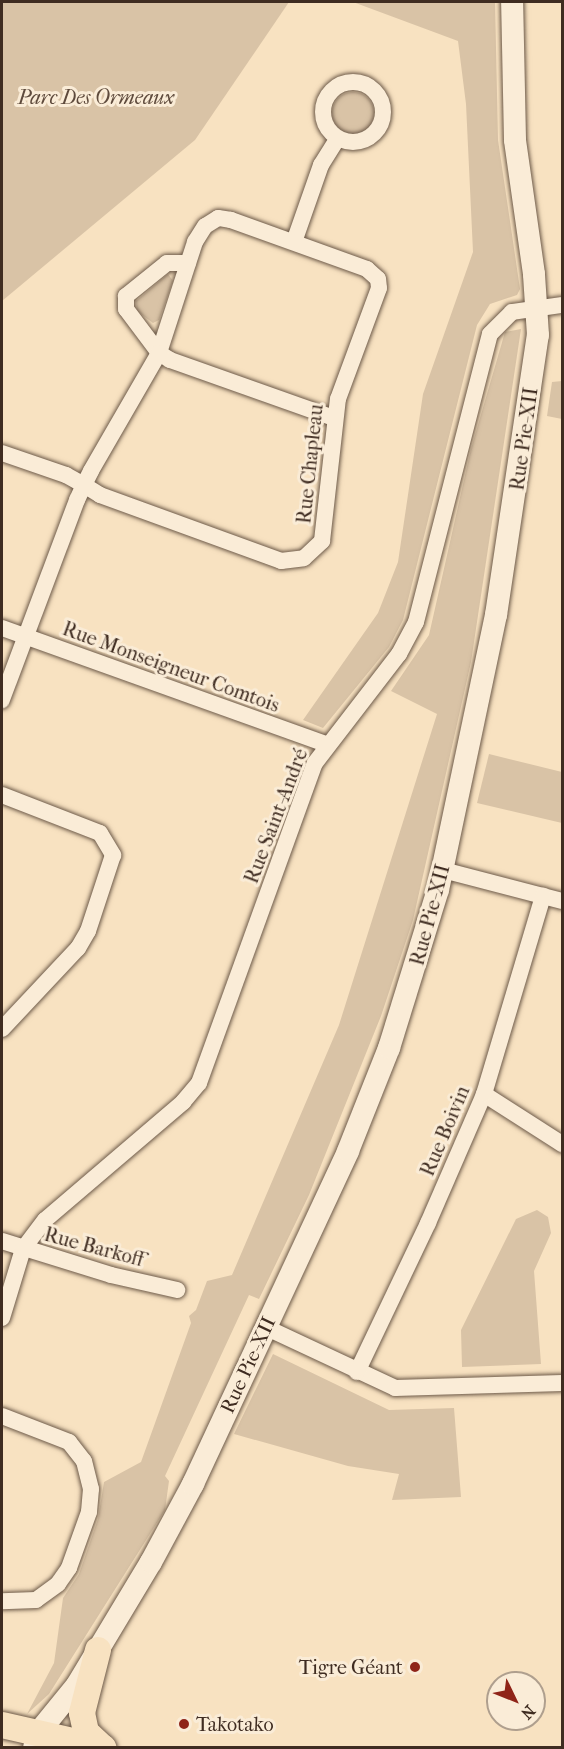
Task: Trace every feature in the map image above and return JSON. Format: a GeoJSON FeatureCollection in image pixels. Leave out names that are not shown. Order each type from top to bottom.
{"type":"FeatureCollection","features":[{"type":"Feature","properties":{"kind":"main road"},"geometry":{"type":"LineString","coordinates":[[98,1650],[82,1713],[86,1732],[103,1748]]}},
{"type":"Feature","properties":{"kind":"main road"},"geometry":{"type":"LineString","coordinates":[[2,1725],[36,1740],[103,1748]]}},
{"type":"Feature","properties":{"kind":"street","name":"Rue Pie-XII"},"geometry":{"type":"LineString","coordinates":[[36,1740],[77,1684],[183,1504],[348,1151],[378,1078],[418,962],[443,870],[489,655],[533,381],[537,309],[515,140],[512,2]]}},
{"type":"Feature","properties":{"kind":"street"},"geometry":{"type":"LineString","coordinates":[[294,242],[321,165],[337,139]]}},
{"type":"Feature","properties":{"kind":"street","name":"Rue Chapleau"},"geometry":{"type":"LineString","coordinates":[[2,453],[84,485],[281,561],[296,561],[311,555],[322,541],[334,418],[340,390],[379,288],[378,279],[367,268],[218,218],[200,233],[159,353],[84,485],[2,700]]}},
{"type":"Feature","properties":{"kind":"street"},"geometry":{"type":"LineString","coordinates":[[188,264],[167,262],[126,296],[130,317],[159,353],[170,360],[334,418]]}},
{"type":"Feature","properties":{"kind":"street","name":"Rue Saint-André"},"geometry":{"type":"LineString","coordinates":[[2,1318],[23,1249],[45,1221],[183,1102],[199,1083],[315,763],[326,744],[399,654],[416,622],[490,334],[506,315],[562,305]]}},
{"type":"Feature","properties":{"kind":"street","name":"Rue Monseigneur Comtois"},"geometry":{"type":"LineString","coordinates":[[2,628],[326,744]]}},
{"type":"Feature","properties":{"kind":"street"},"geometry":{"type":"LineString","coordinates":[[2,795],[100,833],[113,855],[88,931],[78,948],[2,1029]]}},
{"type":"Feature","properties":{"kind":"street"},"geometry":{"type":"LineString","coordinates":[[443,870],[562,901]]}},
{"type":"Feature","properties":{"kind":"street","name":"Rue Boivin"},"geometry":{"type":"LineString","coordinates":[[357,1372],[429,1223],[484,1094],[543,896]]}},
{"type":"Feature","properties":{"kind":"street"},"geometry":{"type":"LineString","coordinates":[[484,1094],[562,1144]]}},
{"type":"Feature","properties":{"kind":"street","name":"Rue Barkoff"},"geometry":{"type":"LineString","coordinates":[[2,1241],[23,1249],[177,1290]]}},
{"type":"Feature","properties":{"kind":"street"},"geometry":{"type":"LineString","coordinates":[[265,1327],[357,1372],[406,1389],[562,1383]]}},
{"type":"Feature","properties":{"kind":"street"},"geometry":{"type":"LineString","coordinates":[[2,1416],[69,1442],[84,1461],[91,1489],[89,1512],[69,1568],[58,1584],[36,1600],[2,1601]]}},
{"type":"Feature","properties":{"kind":"green space","name":"Parc Des Ormeaux"},"geometry":{"type":"Polygon","coordinates":[[[2,2],[289,2],[195,140],[2,301],[2,2]]]}},
{"type":"Feature","properties":{"kind":"green space"},"geometry":{"type":"Polygon","coordinates":[[[353,2],[495,2],[498,140],[520,289],[517,295],[490,304],[477,325],[403,620],[389,647],[323,728],[303,720],[378,613],[398,562],[423,394],[473,252],[466,104],[458,41],[353,2]]]}},
{"type":"Feature","properties":{"kind":"green space"},"geometry":{"type":"Polygon","coordinates":[[[353,92],[368,98],[374,113],[368,128],[353,134],[338,128],[332,113],[338,98],[353,92]]]}},
{"type":"Feature","properties":{"kind":"green space"},"geometry":{"type":"Polygon","coordinates":[[[168,274],[173,281],[159,320],[153,323],[137,311],[136,301],[168,274]]]}},
{"type":"Feature","properties":{"kind":"green space"},"geometry":{"type":"Polygon","coordinates":[[[521,329],[471,662],[413,920],[381,1016],[309,1195],[259,1299],[249,1295],[165,1476],[169,1481],[165,1510],[49,1694],[27,1714],[54,1663],[63,1598],[79,1574],[98,1519],[104,1482],[141,1462],[191,1323],[189,1316],[196,1310],[207,1281],[232,1275],[339,1025],[437,714],[391,691],[429,635],[471,449],[505,332],[521,329]]]}},
{"type":"Feature","properties":{"kind":"green space"},"geometry":{"type":"Polygon","coordinates":[[[562,381],[562,419],[547,416],[552,382],[562,381]]]}},
{"type":"Feature","properties":{"kind":"green space"},"geometry":{"type":"Polygon","coordinates":[[[489,754],[562,772],[562,823],[477,803],[489,754]]]}},
{"type":"Feature","properties":{"kind":"green space"},"geometry":{"type":"Polygon","coordinates":[[[537,1210],[548,1217],[551,1233],[534,1271],[541,1364],[462,1367],[461,1330],[516,1219],[537,1210]]]}},
{"type":"Feature","properties":{"kind":"green space"},"geometry":{"type":"Polygon","coordinates":[[[273,1354],[389,1410],[454,1408],[461,1497],[392,1500],[399,1474],[348,1466],[234,1434],[273,1354]]]}},
{"type":"Feature","properties":{"kind":"place","name":"Tigre Géant"},"geometry":{"type":"Point","coordinates":[415,1667]}},
{"type":"Feature","properties":{"kind":"place","name":"Takotako"},"geometry":{"type":"Point","coordinates":[184,1724]}}]}
